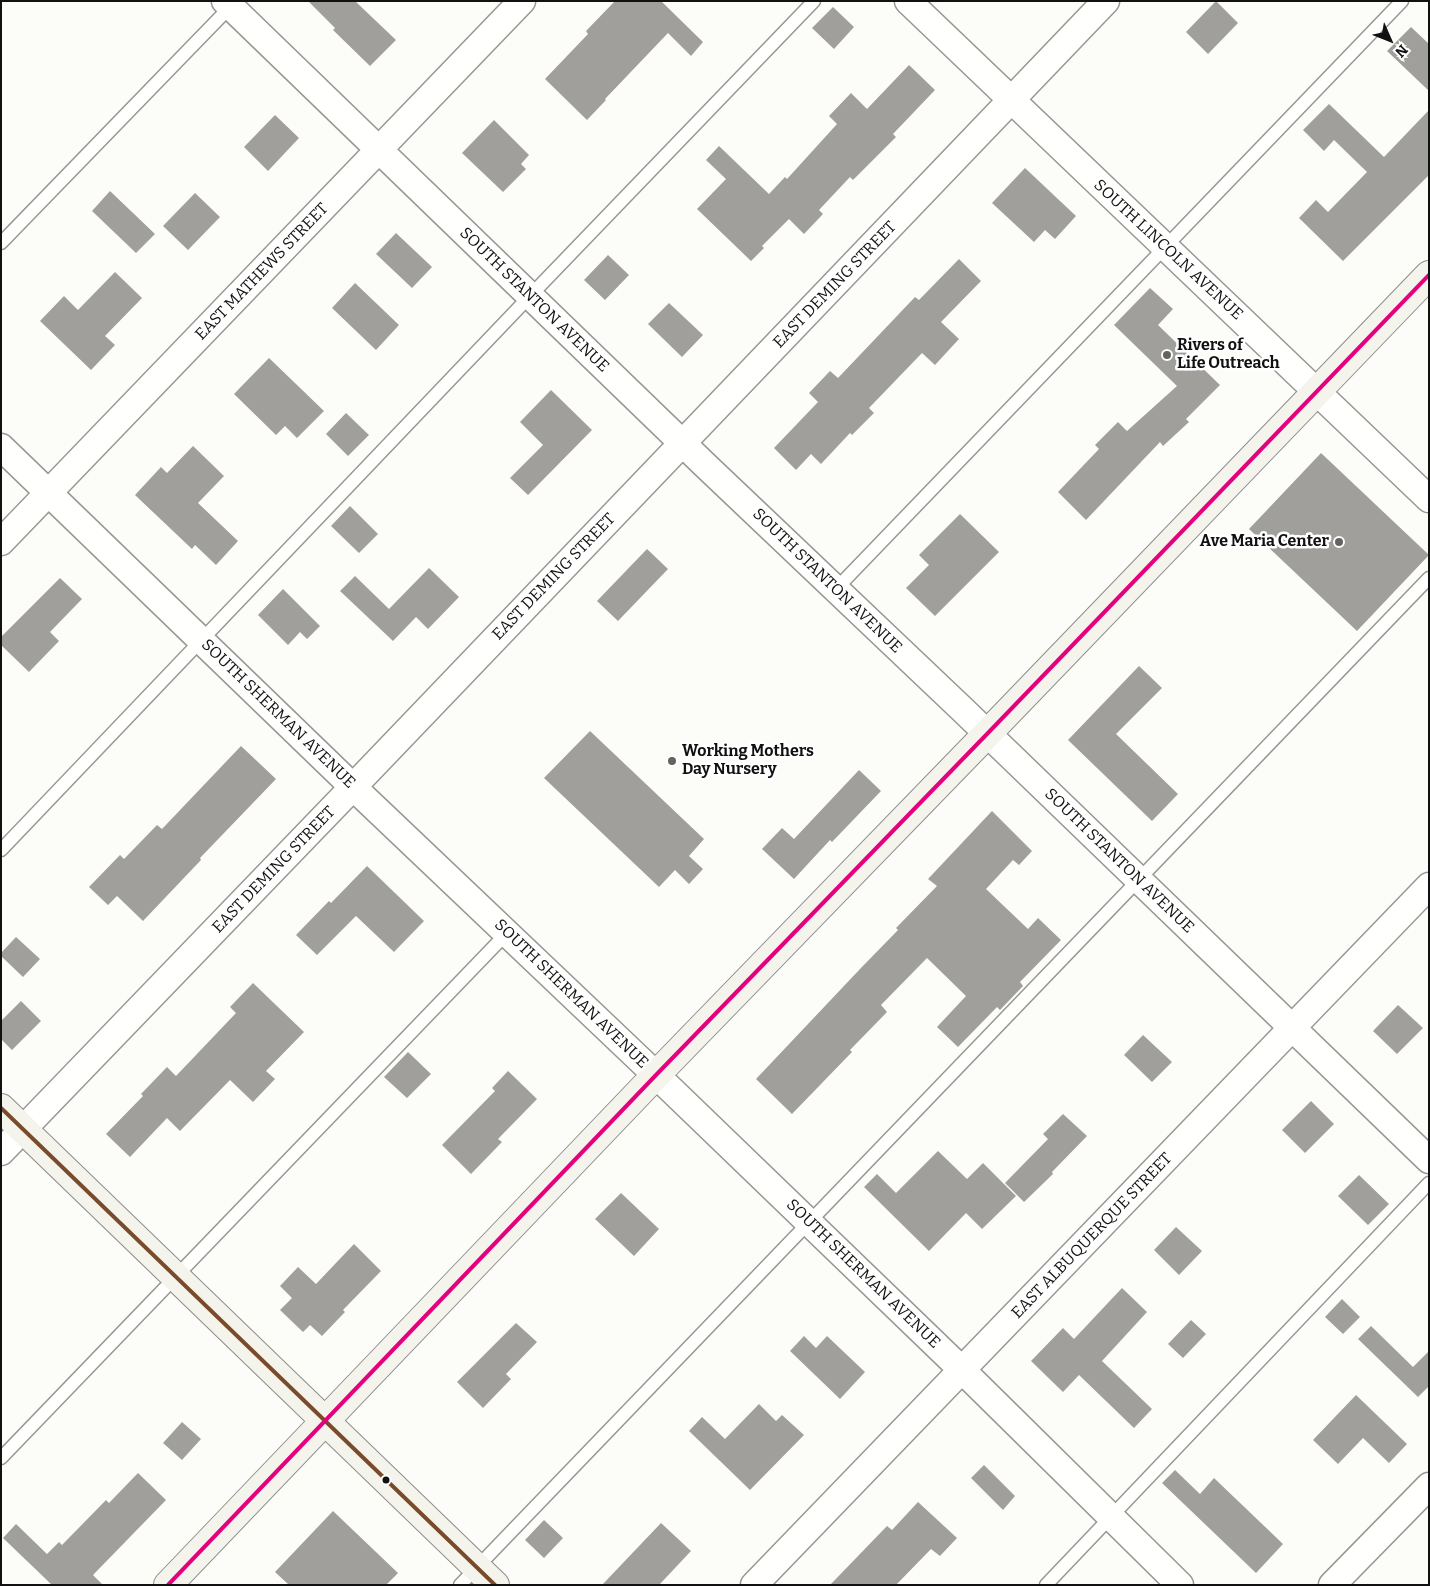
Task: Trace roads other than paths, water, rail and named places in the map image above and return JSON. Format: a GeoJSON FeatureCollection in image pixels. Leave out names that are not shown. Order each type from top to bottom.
{"type":"FeatureCollection","features":[{"type":"Feature","properties":{"kind":"street","name":"EAST MATHEWS STREET"},"geometry":{"type":"LineString","coordinates":[[1,542],[522,1]]}},
{"type":"Feature","properties":{"kind":"street","name":"SOUTH LINCOLN AVENUE"},"geometry":{"type":"LineString","coordinates":[[908,1],[1429,499]]}},
{"type":"Feature","properties":{"kind":"street","name":"EAST DEMING STREET"},"geometry":{"type":"LineString","coordinates":[[1,1152],[683,444],[1106,1]]}},
{"type":"Feature","properties":{"kind":"street","name":"SOUTH STANTON AVENUE"},"geometry":{"type":"LineString","coordinates":[[230,3],[683,444],[1139,879],[1429,1160]]}},
{"type":"Feature","properties":{"kind":"street"},"geometry":{"type":"LineString","coordinates":[[168,1585],[656,1075],[1429,275]]}},
{"type":"Feature","properties":{"kind":"street","name":"SOUTH SHERMAN AVENUE"},"geometry":{"type":"LineString","coordinates":[[1,447],[962,1370],[1180,1585]]}},
{"type":"Feature","properties":{"kind":"street","name":"EAST ALBUQUERQUE STREET"},"geometry":{"type":"LineString","coordinates":[[754,1585],[1429,886]]}},
{"type":"Feature","properties":{"kind":"street"},"geometry":{"type":"LineString","coordinates":[[1,1108],[326,1421],[478,1579]]}},
{"type":"Feature","properties":{"kind":"street"},"geometry":{"type":"LineString","coordinates":[[1332,1585],[1429,1486]]}},
{"type":"Feature","properties":{"kind":"lane"},"geometry":{"type":"LineString","coordinates":[[1,850],[814,1]]}},
{"type":"Feature","properties":{"kind":"lane"},"geometry":{"type":"LineString","coordinates":[[836,590],[1402,1]]}},
{"type":"Feature","properties":{"kind":"lane"},"geometry":{"type":"LineString","coordinates":[[1,243],[230,3]]}},
{"type":"Feature","properties":{"kind":"lane"},"geometry":{"type":"LineString","coordinates":[[478,1579],[808,1222],[1429,578]]}},
{"type":"Feature","properties":{"kind":"lane"},"geometry":{"type":"LineString","coordinates":[[1,1458],[507,933]]}},
{"type":"Feature","properties":{"kind":"lane"},"geometry":{"type":"LineString","coordinates":[[1046,1585],[1110,1515],[1429,1183]]}},
{"type":"Feature","properties":{"kind":"place","name":"Rivers of Life Outreach"},"geometry":{"type":"Point","coordinates":[1167,355]}},
{"type":"Feature","properties":{"kind":"place","name":"Ave Maria Center"},"geometry":{"type":"Point","coordinates":[1339,542]}},
{"type":"Feature","properties":{"kind":"place","name":"Working Mothers Day Nursery"},"geometry":{"type":"Point","coordinates":[672,761]}}]}
